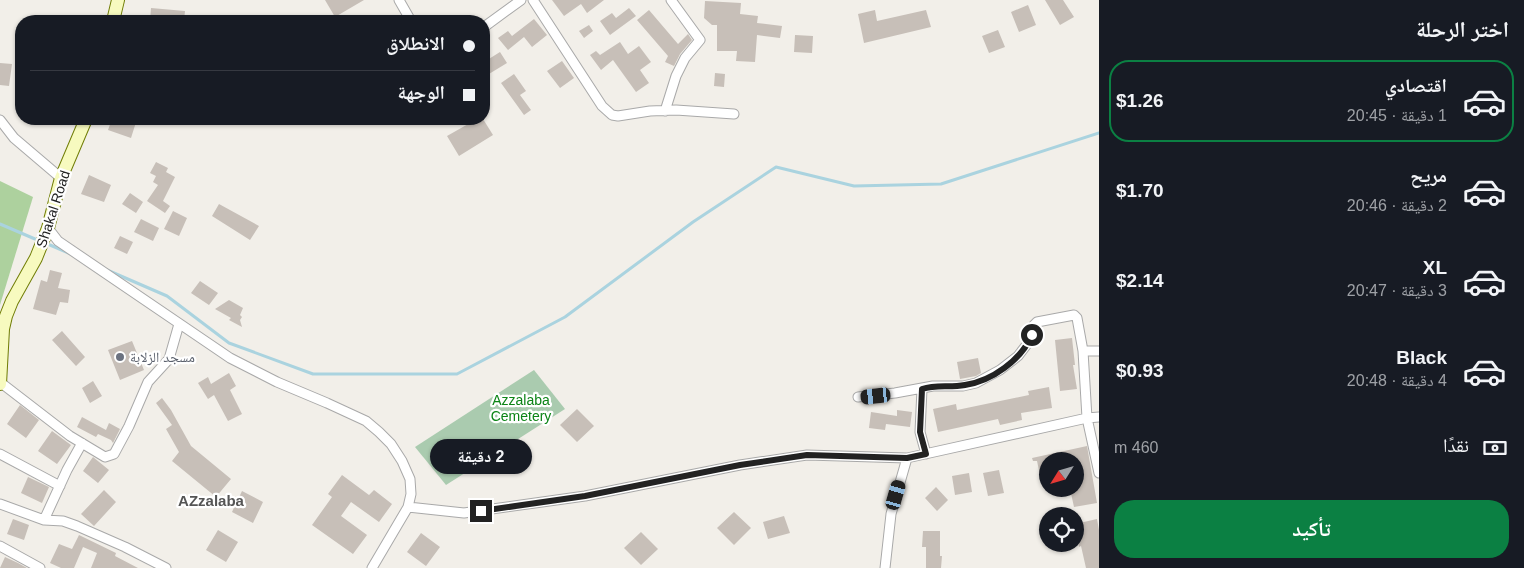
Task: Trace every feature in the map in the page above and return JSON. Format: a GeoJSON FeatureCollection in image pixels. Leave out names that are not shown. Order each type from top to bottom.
{"type":"FeatureCollection","features":[{"type":"Feature","properties":{"kind":"main road"},"geometry":{"type":"LineString","coordinates":[[114,15],[118,0]]}},
{"type":"Feature","properties":{"kind":"main road","name":"Shakal Road"},"geometry":{"type":"LineString","coordinates":[[0,383],[3,329],[6,316],[12,301],[36,258],[48,228],[61,178],[83,125]]}},
{"type":"Feature","properties":{"kind":"street"},"geometry":{"type":"LineString","coordinates":[[399,0],[408,15]]}},
{"type":"Feature","properties":{"kind":"street"},"geometry":{"type":"LineString","coordinates":[[490,22],[511,3],[521,0]]}},
{"type":"Feature","properties":{"kind":"street"},"geometry":{"type":"LineString","coordinates":[[533,0],[602,106],[612,115],[624,116],[650,111],[734,114]]}},
{"type":"Feature","properties":{"kind":"street"},"geometry":{"type":"LineString","coordinates":[[665,111],[676,76],[685,58],[700,40],[671,0]]}},
{"type":"Feature","properties":{"kind":"street"},"geometry":{"type":"LineString","coordinates":[[0,120],[14,138],[61,178]]}},
{"type":"Feature","properties":{"kind":"street"},"geometry":{"type":"LineString","coordinates":[[48,228],[58,241],[230,358],[251,370],[327,402],[366,421],[391,444],[402,461],[410,479],[410,494],[408,507],[372,568]]}},
{"type":"Feature","properties":{"kind":"street"},"geometry":{"type":"LineString","coordinates":[[858,397],[933,386],[963,386],[976,383],[992,376],[1018,356],[1028,343],[1034,325],[1039,320],[1075,315],[1083,351],[1087,418],[1099,473]]}},
{"type":"Feature","properties":{"kind":"street"},"geometry":{"type":"LineString","coordinates":[[0,383],[70,436],[105,457],[114,454],[129,426],[148,382],[169,359],[179,324]]}},
{"type":"Feature","properties":{"kind":"street"},"geometry":{"type":"LineString","coordinates":[[1083,351],[1099,351]]}},
{"type":"Feature","properties":{"kind":"street"},"geometry":{"type":"LineString","coordinates":[[922,389],[920,432],[926,454]]}},
{"type":"Feature","properties":{"kind":"street"},"geometry":{"type":"LineString","coordinates":[[408,507],[464,514],[585,496],[740,465],[807,455],[907,458],[1087,418],[1099,417]]}},
{"type":"Feature","properties":{"kind":"street"},"geometry":{"type":"LineString","coordinates":[[44,520],[82,443]]}},
{"type":"Feature","properties":{"kind":"street"},"geometry":{"type":"LineString","coordinates":[[0,454],[60,486]]}},
{"type":"Feature","properties":{"kind":"street"},"geometry":{"type":"LineString","coordinates":[[885,568],[891,514],[907,458]]}},
{"type":"Feature","properties":{"kind":"street"},"geometry":{"type":"LineString","coordinates":[[0,504],[44,520],[63,521],[77,526],[166,568]]}},
{"type":"Feature","properties":{"kind":"street"},"geometry":{"type":"LineString","coordinates":[[0,546],[40,568]]}},
{"type":"Feature","properties":{"kind":"green space"},"geometry":{"type":"Polygon","coordinates":[[[0,181],[33,197],[0,305],[0,181]]]}},
{"type":"Feature","properties":{"kind":"green space","name":"Azzalaba Cemetery"},"geometry":{"type":"Polygon","coordinates":[[[534,370],[565,409],[446,485],[415,447],[534,370]]]}},
{"type":"Feature","properties":{"kind":"building"},"geometry":{"type":"Polygon","coordinates":[[[325,0],[364,0],[338,15],[334,15],[325,0]]]}},
{"type":"Feature","properties":{"kind":"building"},"geometry":{"type":"Polygon","coordinates":[[[552,0],[604,0],[587,13],[581,4],[564,16],[552,0]]]}},
{"type":"Feature","properties":{"kind":"building"},"geometry":{"type":"Polygon","coordinates":[[[1045,0],[1063,0],[1074,17],[1060,25],[1045,0]]]}},
{"type":"Feature","properties":{"kind":"building"},"geometry":{"type":"Polygon","coordinates":[[[705,1],[741,3],[740,14],[758,16],[757,23],[782,26],[780,38],[757,35],[755,62],[736,61],[737,51],[717,51],[717,25],[712,25],[704,18],[705,1]]]}},
{"type":"Feature","properties":{"kind":"building"},"geometry":{"type":"Polygon","coordinates":[[[1028,5],[1036,25],[1019,32],[1011,12],[1028,5]]]}},
{"type":"Feature","properties":{"kind":"building"},"geometry":{"type":"Polygon","coordinates":[[[151,8],[185,11],[185,15],[150,15],[151,8]]]}},
{"type":"Feature","properties":{"kind":"building"},"geometry":{"type":"Polygon","coordinates":[[[629,8],[636,16],[610,35],[600,21],[612,13],[616,18],[629,8]]]}},
{"type":"Feature","properties":{"kind":"building"},"geometry":{"type":"Polygon","coordinates":[[[649,10],[678,44],[688,34],[692,40],[680,54],[674,66],[665,62],[668,56],[637,20],[649,10]]]}},
{"type":"Feature","properties":{"kind":"building"},"geometry":{"type":"Polygon","coordinates":[[[875,10],[877,21],[926,10],[931,27],[864,43],[858,14],[875,10]]]}},
{"type":"Feature","properties":{"kind":"building"},"geometry":{"type":"Polygon","coordinates":[[[534,19],[547,35],[532,47],[524,37],[508,50],[498,38],[508,31],[512,36],[534,19]]]}},
{"type":"Feature","properties":{"kind":"building"},"geometry":{"type":"Polygon","coordinates":[[[589,25],[593,31],[584,38],[579,31],[589,25]]]}},
{"type":"Feature","properties":{"kind":"building"},"geometry":{"type":"Polygon","coordinates":[[[998,30],[1005,47],[989,53],[982,36],[998,30]]]}},
{"type":"Feature","properties":{"kind":"building"},"geometry":{"type":"Polygon","coordinates":[[[795,35],[813,36],[812,53],[794,52],[795,35]]]}},
{"type":"Feature","properties":{"kind":"building"},"geometry":{"type":"Polygon","coordinates":[[[620,42],[628,54],[639,46],[651,62],[640,70],[649,83],[636,92],[613,60],[601,70],[590,55],[596,51],[600,55],[620,42]]]}},
{"type":"Feature","properties":{"kind":"building"},"geometry":{"type":"Polygon","coordinates":[[[500,52],[507,63],[490,73],[490,58],[500,52]]]}},
{"type":"Feature","properties":{"kind":"building"},"geometry":{"type":"Polygon","coordinates":[[[562,61],[574,78],[560,88],[547,71],[562,61]]]}},
{"type":"Feature","properties":{"kind":"building"},"geometry":{"type":"Polygon","coordinates":[[[0,63],[12,64],[9,86],[0,85],[0,63]]]}},
{"type":"Feature","properties":{"kind":"building"},"geometry":{"type":"Polygon","coordinates":[[[715,73],[725,74],[724,87],[714,86],[715,73]]]}},
{"type":"Feature","properties":{"kind":"building"},"geometry":{"type":"Polygon","coordinates":[[[514,74],[526,91],[520,95],[531,110],[524,115],[501,83],[514,74]]]}},
{"type":"Feature","properties":{"kind":"building"},"geometry":{"type":"Polygon","coordinates":[[[110,125],[135,125],[131,138],[108,130],[110,125]]]}},
{"type":"Feature","properties":{"kind":"building"},"geometry":{"type":"Polygon","coordinates":[[[466,125],[487,125],[493,135],[459,156],[447,136],[466,125]]]}},
{"type":"Feature","properties":{"kind":"building"},"geometry":{"type":"Polygon","coordinates":[[[156,162],[168,168],[166,172],[175,177],[163,201],[170,206],[165,213],[147,201],[158,185],[153,182],[156,176],[150,173],[156,162]]]}},
{"type":"Feature","properties":{"kind":"building"},"geometry":{"type":"Polygon","coordinates":[[[89,175],[111,185],[104,202],[81,194],[89,175]]]}},
{"type":"Feature","properties":{"kind":"building"},"geometry":{"type":"Polygon","coordinates":[[[130,193],[143,202],[136,213],[122,204],[130,193]]]}},
{"type":"Feature","properties":{"kind":"building"},"geometry":{"type":"Polygon","coordinates":[[[219,204],[259,226],[250,240],[212,216],[219,204]]]}},
{"type":"Feature","properties":{"kind":"building"},"geometry":{"type":"Polygon","coordinates":[[[173,211],[187,218],[179,236],[164,229],[173,211]]]}},
{"type":"Feature","properties":{"kind":"building"},"geometry":{"type":"Polygon","coordinates":[[[141,219],[159,228],[153,241],[134,232],[141,219]]]}},
{"type":"Feature","properties":{"kind":"building"},"geometry":{"type":"Polygon","coordinates":[[[120,236],[133,242],[127,254],[114,248],[120,236]]]}},
{"type":"Feature","properties":{"kind":"building"},"geometry":{"type":"Polygon","coordinates":[[[50,270],[62,273],[58,288],[70,290],[68,303],[60,302],[56,315],[33,309],[41,280],[47,282],[50,270]]]}},
{"type":"Feature","properties":{"kind":"building"},"geometry":{"type":"Polygon","coordinates":[[[200,281],[218,293],[209,305],[191,293],[200,281]]]}},
{"type":"Feature","properties":{"kind":"building"},"geometry":{"type":"Polygon","coordinates":[[[229,300],[243,308],[240,315],[242,317],[240,320],[242,327],[215,309],[229,300]]]}},
{"type":"Feature","properties":{"kind":"building"},"geometry":{"type":"Polygon","coordinates":[[[62,331],[85,357],[76,366],[52,340],[62,331]]]}},
{"type":"Feature","properties":{"kind":"building"},"geometry":{"type":"Polygon","coordinates":[[[1072,338],[1075,365],[1073,365],[1077,389],[1060,391],[1055,340],[1072,338]]]}},
{"type":"Feature","properties":{"kind":"building"},"geometry":{"type":"Polygon","coordinates":[[[132,341],[144,370],[120,380],[108,350],[132,341]]]}},
{"type":"Feature","properties":{"kind":"building"},"geometry":{"type":"Polygon","coordinates":[[[978,358],[981,373],[976,376],[960,379],[957,362],[978,358]]]}},
{"type":"Feature","properties":{"kind":"building"},"geometry":{"type":"Polygon","coordinates":[[[229,373],[236,386],[230,390],[242,414],[228,421],[214,395],[208,399],[198,383],[208,377],[211,384],[229,373]]]}},
{"type":"Feature","properties":{"kind":"building"},"geometry":{"type":"Polygon","coordinates":[[[93,381],[102,396],[90,403],[82,388],[93,381]]]}},
{"type":"Feature","properties":{"kind":"building"},"geometry":{"type":"Polygon","coordinates":[[[1049,387],[1052,408],[1021,413],[1022,420],[1000,425],[998,419],[938,432],[933,409],[956,404],[957,410],[1029,395],[1028,391],[1049,387]]]}},
{"type":"Feature","properties":{"kind":"building"},"geometry":{"type":"Polygon","coordinates":[[[162,398],[191,446],[231,479],[216,497],[172,461],[179,452],[166,429],[172,425],[156,403],[162,398]]]}},
{"type":"Feature","properties":{"kind":"building"},"geometry":{"type":"Polygon","coordinates":[[[20,405],[39,420],[26,438],[7,424],[20,405]]]}},
{"type":"Feature","properties":{"kind":"building"},"geometry":{"type":"Polygon","coordinates":[[[577,409],[594,426],[577,442],[560,425],[577,409]]]}},
{"type":"Feature","properties":{"kind":"building"},"geometry":{"type":"Polygon","coordinates":[[[897,410],[912,412],[910,427],[886,424],[885,430],[869,428],[871,412],[897,416],[897,410]]]}},
{"type":"Feature","properties":{"kind":"building"},"geometry":{"type":"Polygon","coordinates":[[[82,417],[106,430],[109,423],[120,429],[113,443],[111,440],[98,434],[96,437],[77,427],[82,417]]]}},
{"type":"Feature","properties":{"kind":"building"},"geometry":{"type":"Polygon","coordinates":[[[52,431],[71,445],[57,464],[38,451],[52,431]]]}},
{"type":"Feature","properties":{"kind":"building"},"geometry":{"type":"Polygon","coordinates":[[[1087,446],[1097,503],[1074,507],[1072,498],[1084,498],[1084,452],[1060,452],[1087,446]]]}},
{"type":"Feature","properties":{"kind":"building"},"geometry":{"type":"Polygon","coordinates":[[[1039,456],[1039,470],[1037,461],[1033,461],[1032,458],[1039,456]]]}},
{"type":"Feature","properties":{"kind":"building"},"geometry":{"type":"Polygon","coordinates":[[[93,457],[109,470],[98,483],[83,471],[93,457]]]}},
{"type":"Feature","properties":{"kind":"building"},"geometry":{"type":"Polygon","coordinates":[[[999,470],[1004,493],[988,496],[983,473],[999,470]]]}},
{"type":"Feature","properties":{"kind":"building"},"geometry":{"type":"Polygon","coordinates":[[[969,473],[972,492],[955,495],[952,476],[969,473]]]}},
{"type":"Feature","properties":{"kind":"building"},"geometry":{"type":"Polygon","coordinates":[[[342,475],[369,495],[374,490],[392,504],[379,522],[351,502],[341,516],[367,535],[353,554],[312,525],[332,497],[328,494],[342,475]]]}},
{"type":"Feature","properties":{"kind":"building"},"geometry":{"type":"Polygon","coordinates":[[[28,477],[49,487],[42,503],[21,493],[28,477]]]}},
{"type":"Feature","properties":{"kind":"building"},"geometry":{"type":"Polygon","coordinates":[[[936,487],[948,500],[937,511],[925,498],[936,487]]]}},
{"type":"Feature","properties":{"kind":"building"},"geometry":{"type":"Polygon","coordinates":[[[104,490],[116,502],[94,526],[81,514],[104,490]]]}},
{"type":"Feature","properties":{"kind":"building"},"geometry":{"type":"Polygon","coordinates":[[[242,491],[263,502],[253,523],[232,512],[242,491]]]}},
{"type":"Feature","properties":{"kind":"building"},"geometry":{"type":"Polygon","coordinates":[[[734,512],[751,528],[734,545],[717,528],[734,512]]]}},
{"type":"Feature","properties":{"kind":"building"},"geometry":{"type":"Polygon","coordinates":[[[784,516],[790,533],[768,539],[763,522],[784,516]]]}},
{"type":"Feature","properties":{"kind":"building"},"geometry":{"type":"Polygon","coordinates":[[[13,519],[29,525],[24,540],[7,534],[13,519]]]}},
{"type":"Feature","properties":{"kind":"building"},"geometry":{"type":"Polygon","coordinates":[[[1097,519],[1099,530],[1099,568],[1086,568],[1082,552],[1084,552],[1084,522],[1097,519]]]}},
{"type":"Feature","properties":{"kind":"building"},"geometry":{"type":"Polygon","coordinates":[[[218,530],[238,542],[226,562],[206,550],[218,530]]]}},
{"type":"Feature","properties":{"kind":"building"},"geometry":{"type":"Polygon","coordinates":[[[923,531],[940,531],[941,568],[926,568],[926,547],[922,547],[923,531]]]}},
{"type":"Feature","properties":{"kind":"building"},"geometry":{"type":"Polygon","coordinates":[[[641,532],[658,549],[641,565],[624,548],[641,532]]]}},
{"type":"Feature","properties":{"kind":"building"},"geometry":{"type":"Polygon","coordinates":[[[421,533],[440,547],[426,566],[407,552],[421,533]]]}},
{"type":"Feature","properties":{"kind":"building"},"geometry":{"type":"Polygon","coordinates":[[[79,535],[116,553],[115,556],[138,568],[91,568],[97,553],[83,547],[74,568],[61,568],[50,563],[59,544],[72,549],[79,535]]]}},
{"type":"Feature","properties":{"kind":"building"},"geometry":{"type":"Polygon","coordinates":[[[5,557],[18,563],[27,568],[0,568],[5,557]]]}},
{"type":"Feature","properties":{"kind":"waterway"},"geometry":{"type":"LineString","coordinates":[[107,270],[167,296],[229,343],[313,374],[457,374],[565,317],[693,222],[776,167],[854,186],[941,184],[1099,133]]}},
{"type":"Feature","properties":{"kind":"waterway"},"geometry":{"type":"LineString","coordinates":[[0,224],[35,239]]}},
{"type":"Feature","properties":{"kind":"waterway"},"geometry":{"type":"LineString","coordinates":[[50,245],[71,254]]}},
{"type":"Feature","properties":{"kind":"place","name":"مسجد الزلابة"},"geometry":{"type":"Point","coordinates":[120,357]}},
{"type":"Feature","properties":{"kind":"district","name":"AZzalaba"},"geometry":{"type":"Point","coordinates":[211,501]}},
{"type":"Feature","properties":{"kind":"route"},"geometry":{"type":"LineString","coordinates":[[481,511],[585,496],[740,465],[807,455],[907,458],[926,454],[920,432],[922,389],[940,385],[963,386],[992,376],[1018,356],[1032,335]]}}]}
